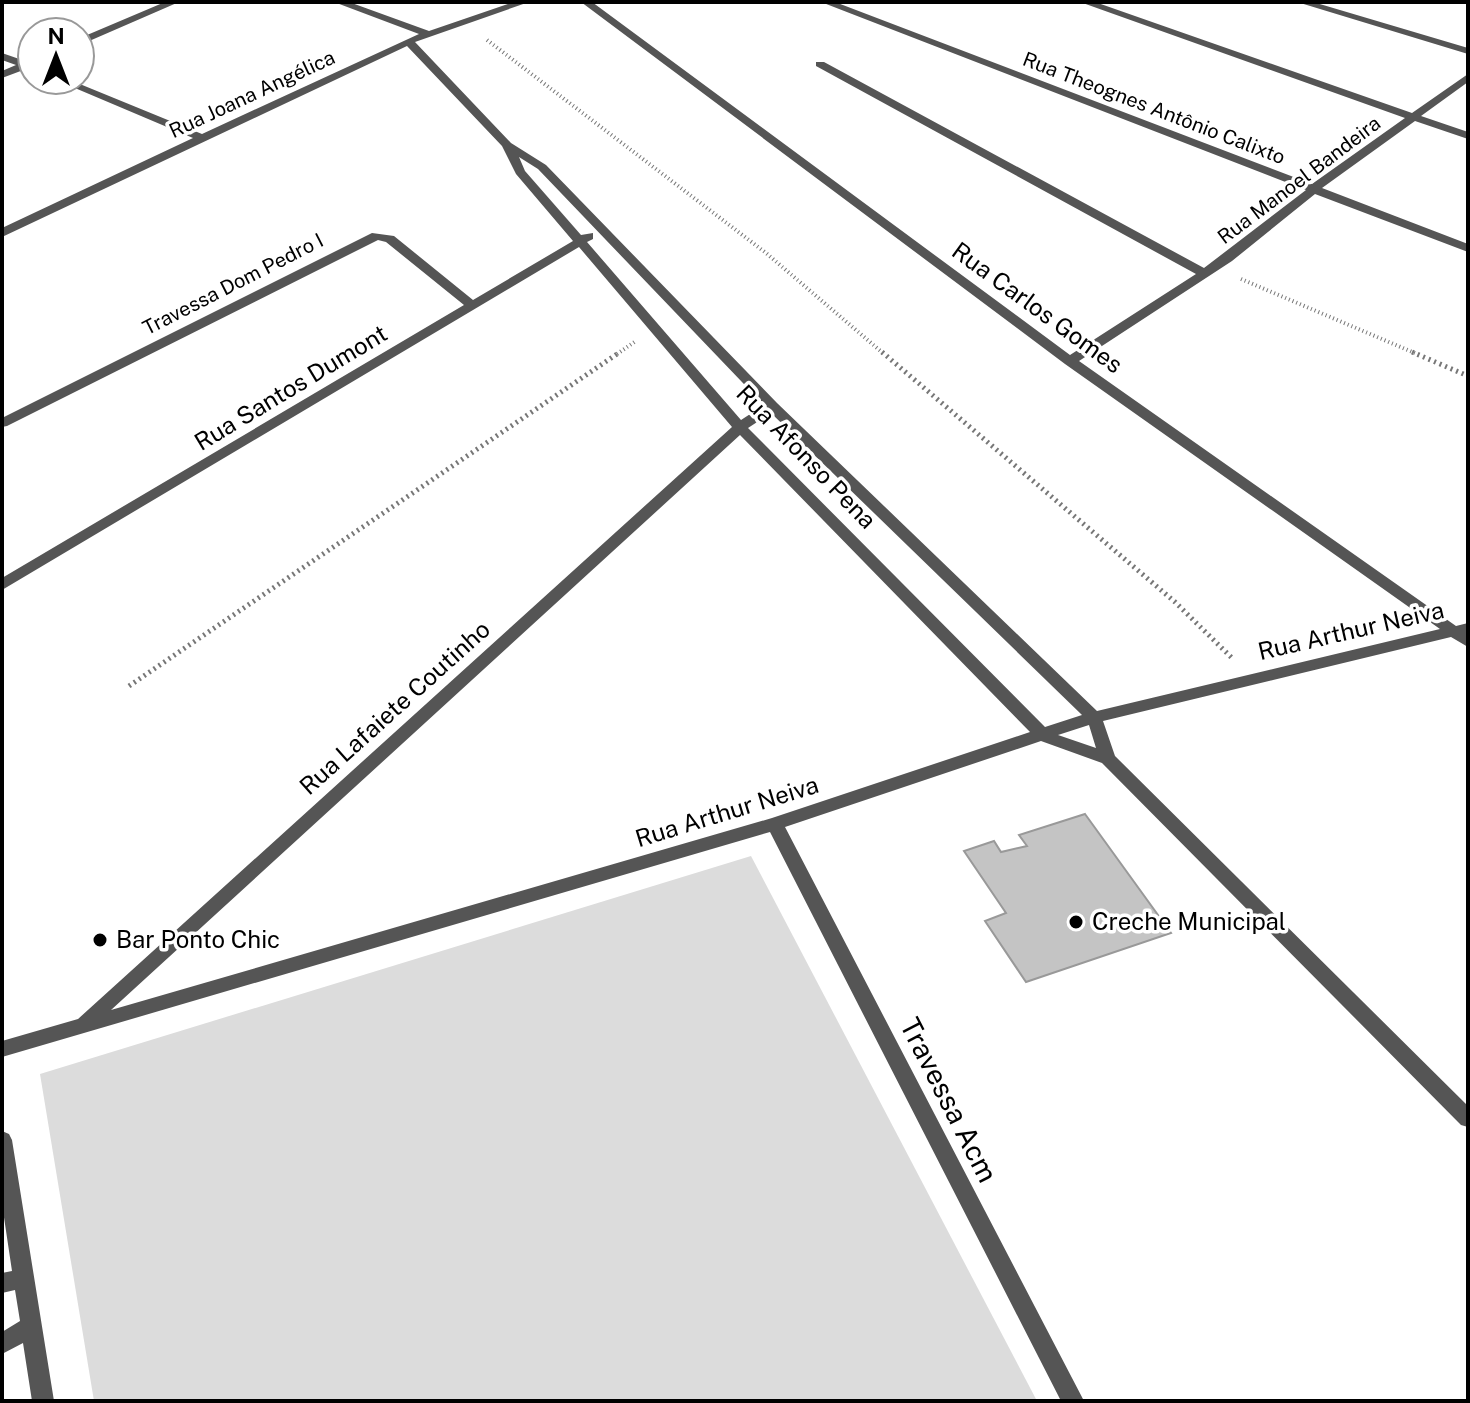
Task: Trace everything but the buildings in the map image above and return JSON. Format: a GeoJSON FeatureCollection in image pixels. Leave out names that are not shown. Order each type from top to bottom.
{"type":"FeatureCollection","features":[{"type":"Feature","properties":{"kind":"street"},"geometry":{"type":"LineString","coordinates":[[96,35],[174,2]]}},
{"type":"Feature","properties":{"kind":"street"},"geometry":{"type":"LineString","coordinates":[[339,2],[429,34]]}},
{"type":"Feature","properties":{"kind":"street","name":"Rua Joana Angélica"},"geometry":{"type":"LineString","coordinates":[[2,233],[408,41],[524,2]]}},
{"type":"Feature","properties":{"kind":"street","name":"Rua Carlos Gomes"},"geometry":{"type":"LineString","coordinates":[[586,2],[1070,361],[1463,634]]}},
{"type":"Feature","properties":{"kind":"street","name":"Rua Theognes Antônio Calixto"},"geometry":{"type":"LineString","coordinates":[[826,2],[1468,248]]}},
{"type":"Feature","properties":{"kind":"street"},"geometry":{"type":"LineString","coordinates":[[1085,2],[1468,136]]}},
{"type":"Feature","properties":{"kind":"street"},"geometry":{"type":"LineString","coordinates":[[1302,2],[1468,51]]}},
{"type":"Feature","properties":{"kind":"street","name":"Rua Afonso Pena"},"geometry":{"type":"LineString","coordinates":[[408,41],[507,145],[534,160],[772,406],[1094,717],[1108,759]]}},
{"type":"Feature","properties":{"kind":"street"},"geometry":{"type":"LineString","coordinates":[[820,64],[1209,270]]}},
{"type":"Feature","properties":{"kind":"street","name":"Rua Manoel Bandeira"},"geometry":{"type":"LineString","coordinates":[[1070,361],[1209,270],[1315,188],[1468,77]]}},
{"type":"Feature","properties":{"kind":"street"},"geometry":{"type":"LineString","coordinates":[[96,94],[202,138]]}},
{"type":"Feature","properties":{"kind":"street","name":"Rua Afonso Pena"},"geometry":{"type":"LineString","coordinates":[[507,145],[520,172],[657,327],[740,427],[1044,736],[1108,759],[1468,1119]]}},
{"type":"Feature","properties":{"kind":"street","name":"Rua Santos Dumont"},"geometry":{"type":"LineString","coordinates":[[2,585],[602,229]]}},
{"type":"Feature","properties":{"kind":"street","name":"Travessa Dom Pedro I"},"geometry":{"type":"LineString","coordinates":[[2,423],[376,236],[390,239],[472,305]]}},
{"type":"Feature","properties":{"kind":"street","name":"Rua Lafaiete Coutinho"},"geometry":{"type":"LineString","coordinates":[[83,1024],[740,427],[772,406]]}},
{"type":"Feature","properties":{"kind":"street","name":"Rua Arthur Neiva"},"geometry":{"type":"LineString","coordinates":[[2,1049],[775,824],[1094,717],[1253,678],[1463,634]]}},
{"type":"Feature","properties":{"kind":"street","name":"Travessa Acm"},"geometry":{"type":"LineString","coordinates":[[775,824],[1073,1401]]}},
{"type":"Feature","properties":{"kind":"street"},"geometry":{"type":"LineString","coordinates":[[2,1140],[43,1401]]}},
{"type":"Feature","properties":{"kind":"street"},"geometry":{"type":"LineString","coordinates":[[2,1283],[24,1278]]}},
{"type":"Feature","properties":{"kind":"street"},"geometry":{"type":"LineString","coordinates":[[2,1344],[31,1326]]}},
{"type":"Feature","properties":{"kind":"path"},"geometry":{"type":"LineString","coordinates":[[464,22],[766,253],[1175,602],[1253,678]]}},
{"type":"Feature","properties":{"kind":"path"},"geometry":{"type":"LineString","coordinates":[[1209,270],[1468,376]]}},
{"type":"Feature","properties":{"kind":"path"},"geometry":{"type":"LineString","coordinates":[[129,686],[657,327]]}},
{"type":"Feature","properties":{"kind":"shaded area"},"geometry":{"type":"Polygon","coordinates":[[[751,856],[1037,1401],[94,1401],[40,1074],[751,856]]]}},
{"type":"Feature","properties":{"kind":"place","name":"Creche Municipal"},"geometry":{"type":"Point","coordinates":[1076,922]}},
{"type":"Feature","properties":{"kind":"place","name":"Bar Ponto Chic"},"geometry":{"type":"Point","coordinates":[100,940]}}]}
